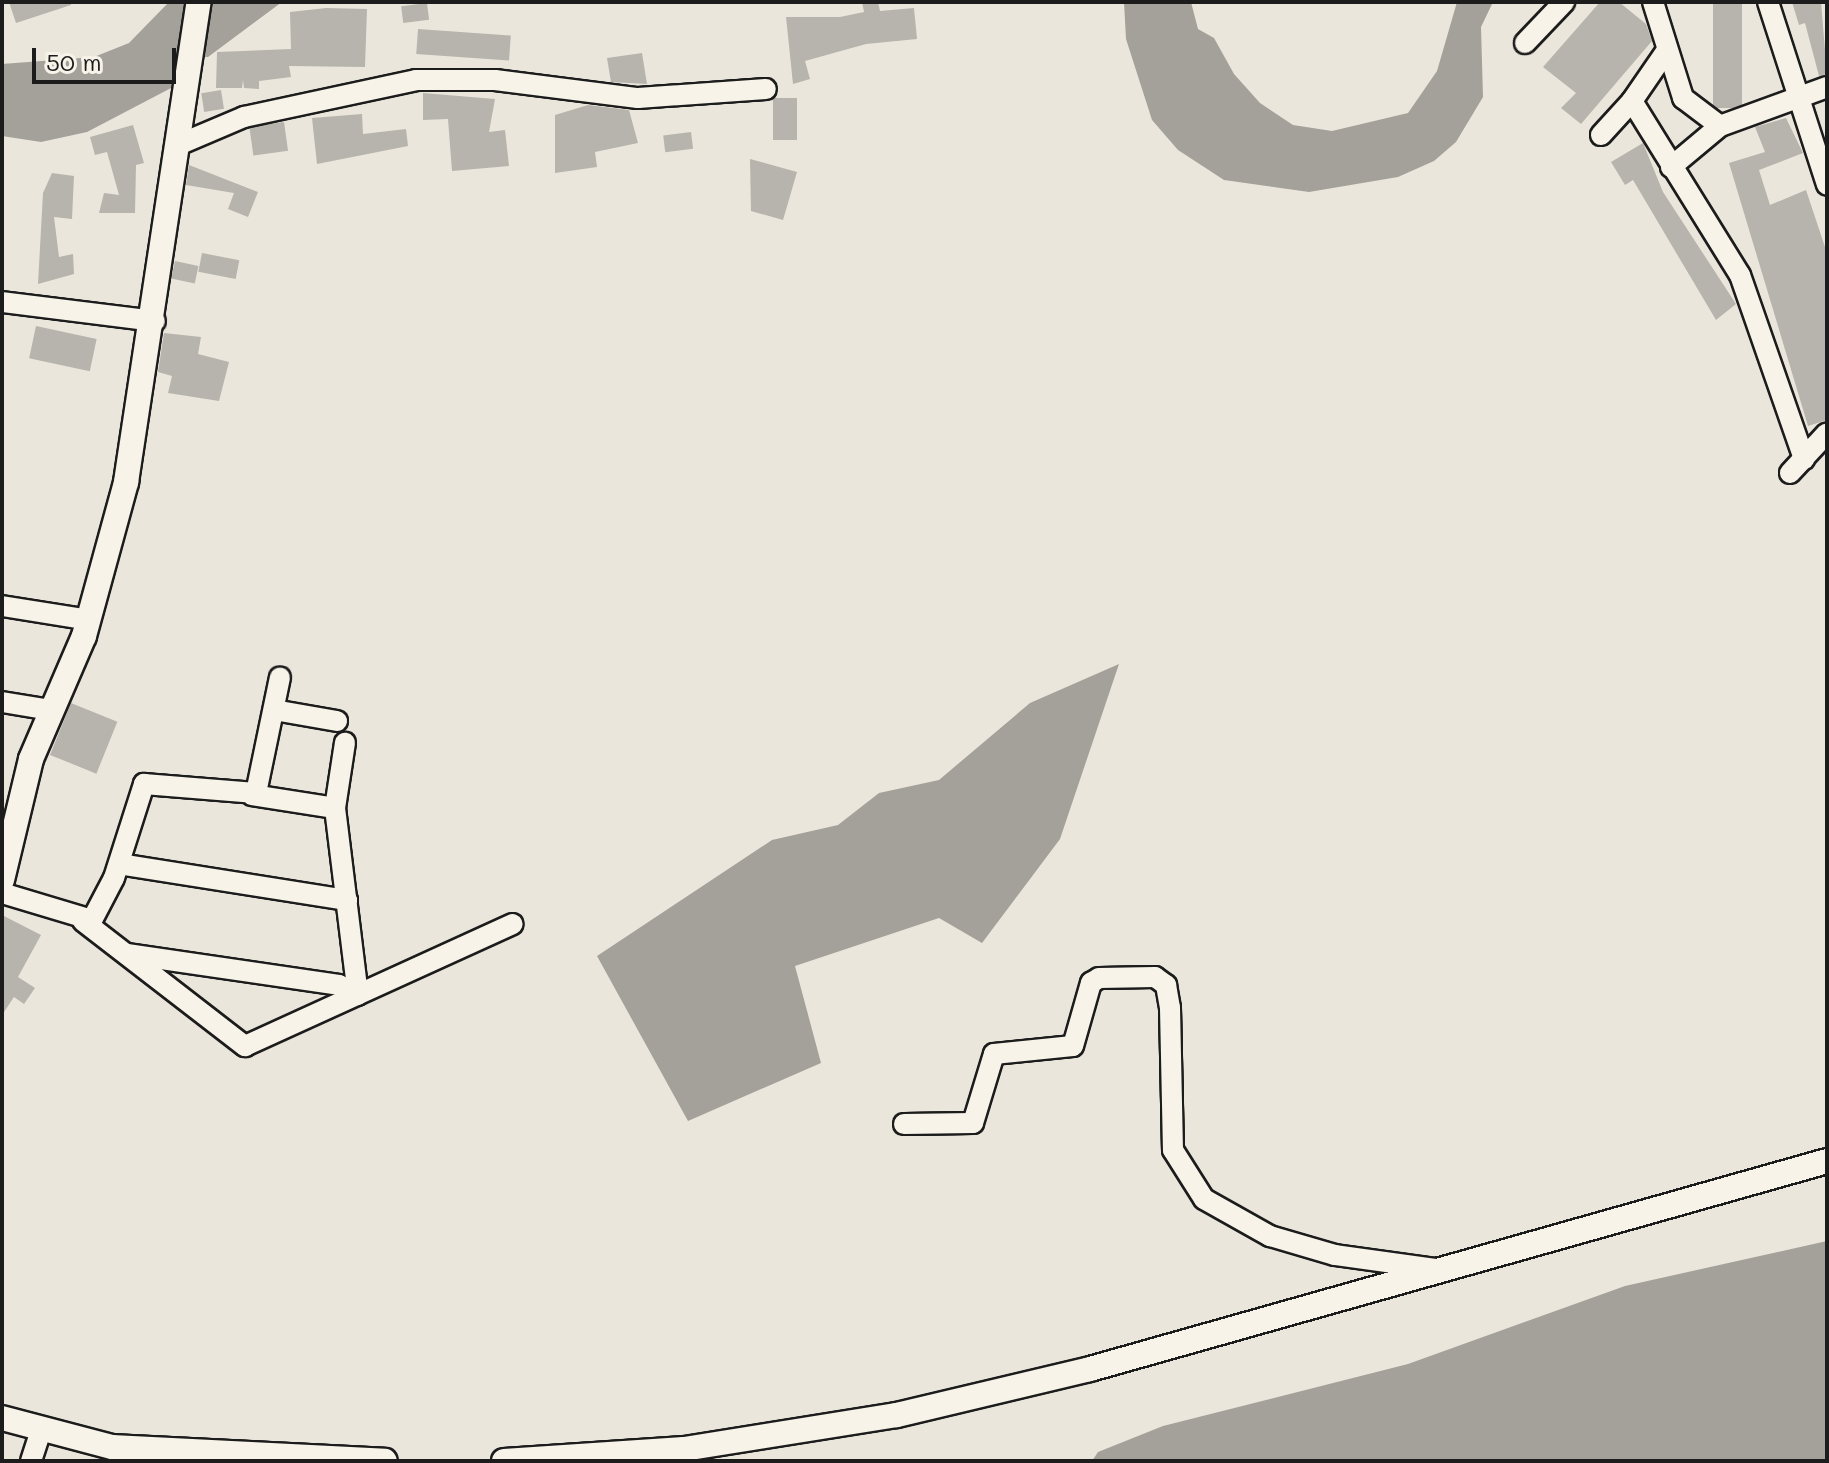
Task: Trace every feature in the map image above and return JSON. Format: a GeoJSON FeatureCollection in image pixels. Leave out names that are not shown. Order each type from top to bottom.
{"type":"FeatureCollection","features":[{"type":"Feature","properties":{"kind":"street"},"geometry":{"type":"LineString","coordinates":[[2,880],[31,759],[89,620],[134,449],[199,2]]}},
{"type":"Feature","properties":{"kind":"street"},"geometry":{"type":"LineString","coordinates":[[1525,43],[1564,2]]}},
{"type":"Feature","properties":{"kind":"street"},"geometry":{"type":"LineString","coordinates":[[1653,2],[1687,105],[1708,112],[1720,126]]}},
{"type":"Feature","properties":{"kind":"street"},"geometry":{"type":"LineString","coordinates":[[1768,2],[1827,185]]}},
{"type":"Feature","properties":{"kind":"street"},"geometry":{"type":"LineString","coordinates":[[1601,135],[1632,101],[1667,50]]}},
{"type":"Feature","properties":{"kind":"street"},"geometry":{"type":"LineString","coordinates":[[178,145],[244,117],[416,80],[495,80],[627,98],[766,89]]}},
{"type":"Feature","properties":{"kind":"street"},"geometry":{"type":"LineString","coordinates":[[1671,167],[1720,126],[1827,87]]}},
{"type":"Feature","properties":{"kind":"street"},"geometry":{"type":"LineString","coordinates":[[1632,101],[1740,275],[1797,466],[1827,433]]}},
{"type":"Feature","properties":{"kind":"street"},"geometry":{"type":"LineString","coordinates":[[2,302],[155,321]]}},
{"type":"Feature","properties":{"kind":"street"},"geometry":{"type":"LineString","coordinates":[[2,606],[89,620]]}},
{"type":"Feature","properties":{"kind":"street"},"geometry":{"type":"LineString","coordinates":[[252,795],[260,784],[280,677]]}},
{"type":"Feature","properties":{"kind":"street"},"geometry":{"type":"LineString","coordinates":[[2,702],[51,710]]}},
{"type":"Feature","properties":{"kind":"street"},"geometry":{"type":"LineString","coordinates":[[274,710],[337,721]]}},
{"type":"Feature","properties":{"kind":"street"},"geometry":{"type":"LineString","coordinates":[[345,743],[335,808],[358,995]]}},
{"type":"Feature","properties":{"kind":"street"},"geometry":{"type":"LineString","coordinates":[[83,921],[95,918],[119,864],[146,783],[335,808]]}},
{"type":"Feature","properties":{"kind":"street"},"geometry":{"type":"LineString","coordinates":[[119,864],[347,900]]}},
{"type":"Feature","properties":{"kind":"street"},"geometry":{"type":"LineString","coordinates":[[2,893],[83,921],[245,1046],[513,924]]}},
{"type":"Feature","properties":{"kind":"street"},"geometry":{"type":"LineString","coordinates":[[126,954],[339,985],[358,995]]}},
{"type":"Feature","properties":{"kind":"street"},"geometry":{"type":"LineString","coordinates":[[904,1124],[973,1123],[994,1054],[1073,1046],[1091,983],[1155,977],[1166,985],[1170,1008],[1173,1150],[1204,1199],[1270,1236],[1335,1255],[1436,1269]]}},
{"type":"Feature","properties":{"kind":"street"},"geometry":{"type":"LineString","coordinates":[[504,1461],[700,1447],[897,1415],[1090,1369],[1827,1161]]}},
{"type":"Feature","properties":{"kind":"street"},"geometry":{"type":"LineString","coordinates":[[2,1418],[41,1431],[112,1447],[385,1461]]}},
{"type":"Feature","properties":{"kind":"street"},"geometry":{"type":"LineString","coordinates":[[31,1461],[41,1431]]}},
{"type":"Feature","properties":{"kind":"shaded area"},"geometry":{"type":"Polygon","coordinates":[[[169,2],[282,2],[208,57],[183,56],[173,87],[87,132],[41,142],[2,136],[2,64],[94,57],[129,43],[169,2]]]}},
{"type":"Feature","properties":{"kind":"shaded area"},"geometry":{"type":"Polygon","coordinates":[[[1124,2],[1191,2],[1198,29],[1214,38],[1234,74],[1260,103],[1293,125],[1332,131],[1408,113],[1437,71],[1457,2],[1493,2],[1481,27],[1483,97],[1456,142],[1434,161],[1398,177],[1309,192],[1224,180],[1178,150],[1152,120],[1126,39],[1124,2]]]}},
{"type":"Feature","properties":{"kind":"shaded area"},"geometry":{"type":"Polygon","coordinates":[[[1119,664],[1060,839],[982,943],[939,918],[795,966],[821,1063],[688,1121],[597,956],[772,840],[838,825],[879,793],[939,780],[1030,703],[1119,664]]]}},
{"type":"Feature","properties":{"kind":"shaded area"},"geometry":{"type":"Polygon","coordinates":[[[1827,1241],[1827,1461],[1092,1461],[1098,1452],[1163,1426],[1408,1364],[1625,1286],[1827,1241]]]}},
{"type":"Feature","properties":{"kind":"building"},"geometry":{"type":"Polygon","coordinates":[[[9,2],[71,2],[71,5],[16,23],[9,2]]]}},
{"type":"Feature","properties":{"kind":"building"},"geometry":{"type":"Polygon","coordinates":[[[862,2],[878,2],[880,11],[914,8],[917,39],[866,44],[805,61],[810,79],[793,84],[786,17],[840,17],[864,12],[862,2]]]}},
{"type":"Feature","properties":{"kind":"building"},"geometry":{"type":"Polygon","coordinates":[[[1600,2],[1619,2],[1646,24],[1652,41],[1581,124],[1561,108],[1576,93],[1543,67],[1600,2]]]}},
{"type":"Feature","properties":{"kind":"building"},"geometry":{"type":"Polygon","coordinates":[[[1713,2],[1742,2],[1742,108],[1713,108],[1713,2]]]}},
{"type":"Feature","properties":{"kind":"building"},"geometry":{"type":"Polygon","coordinates":[[[1792,2],[1821,2],[1827,74],[1819,76],[1805,23],[1799,25],[1792,2]]]}},
{"type":"Feature","properties":{"kind":"building"},"geometry":{"type":"Polygon","coordinates":[[[427,3],[429,20],[403,23],[401,6],[427,3]]]}},
{"type":"Feature","properties":{"kind":"building"},"geometry":{"type":"Polygon","coordinates":[[[326,8],[367,9],[365,67],[289,66],[291,77],[259,81],[259,89],[244,88],[243,80],[242,88],[216,88],[217,52],[291,49],[290,12],[326,8]]]}},
{"type":"Feature","properties":{"kind":"building"},"geometry":{"type":"Polygon","coordinates":[[[418,29],[511,35],[509,60],[416,54],[418,29]]]}},
{"type":"Feature","properties":{"kind":"building"},"geometry":{"type":"Polygon","coordinates":[[[642,53],[647,84],[611,82],[607,58],[642,53]]]}},
{"type":"Feature","properties":{"kind":"building"},"geometry":{"type":"Polygon","coordinates":[[[221,90],[224,109],[204,112],[201,93],[221,90]]]}},
{"type":"Feature","properties":{"kind":"building"},"geometry":{"type":"Polygon","coordinates":[[[423,93],[495,99],[489,132],[505,130],[509,166],[452,171],[448,119],[423,120],[423,93]]]}},
{"type":"Feature","properties":{"kind":"building"},"geometry":{"type":"Polygon","coordinates":[[[773,98],[797,98],[797,140],[773,140],[773,98]]]}},
{"type":"Feature","properties":{"kind":"building"},"geometry":{"type":"Polygon","coordinates":[[[588,105],[629,110],[638,143],[595,152],[597,167],[555,173],[555,115],[588,105]]]}},
{"type":"Feature","properties":{"kind":"building"},"geometry":{"type":"Polygon","coordinates":[[[362,114],[363,134],[406,129],[408,146],[317,164],[312,118],[362,114]]]}},
{"type":"Feature","properties":{"kind":"building"},"geometry":{"type":"Polygon","coordinates":[[[1786,118],[1803,153],[1759,170],[1770,205],[1806,190],[1827,253],[1827,420],[1808,426],[1729,163],[1765,152],[1755,127],[1786,118]]]}},
{"type":"Feature","properties":{"kind":"building"},"geometry":{"type":"Polygon","coordinates":[[[284,122],[288,151],[253,156],[249,127],[284,122]]]}},
{"type":"Feature","properties":{"kind":"building"},"geometry":{"type":"Polygon","coordinates":[[[133,125],[144,163],[136,165],[135,213],[99,213],[104,193],[119,195],[107,152],[95,155],[90,137],[133,125]]]}},
{"type":"Feature","properties":{"kind":"building"},"geometry":{"type":"Polygon","coordinates":[[[691,132],[693,149],[665,152],[663,135],[691,132]]]}},
{"type":"Feature","properties":{"kind":"building"},"geometry":{"type":"Polygon","coordinates":[[[1643,143],[1663,192],[1736,304],[1716,320],[1633,180],[1625,185],[1611,162],[1643,143]]]}},
{"type":"Feature","properties":{"kind":"building"},"geometry":{"type":"Polygon","coordinates":[[[750,159],[797,172],[783,220],[751,211],[750,159]]]}},
{"type":"Feature","properties":{"kind":"building"},"geometry":{"type":"Polygon","coordinates":[[[189,165],[258,192],[248,217],[228,209],[234,193],[186,185],[189,165]]]}},
{"type":"Feature","properties":{"kind":"building"},"geometry":{"type":"Polygon","coordinates":[[[52,173],[74,176],[72,219],[54,217],[59,257],[73,254],[74,274],[38,284],[43,193],[52,173]]]}},
{"type":"Feature","properties":{"kind":"building"},"geometry":{"type":"Polygon","coordinates":[[[202,253],[239,260],[236,279],[198,272],[202,253]]]}},
{"type":"Feature","properties":{"kind":"building"},"geometry":{"type":"Polygon","coordinates":[[[175,261],[198,266],[195,284],[171,279],[175,261]]]}},
{"type":"Feature","properties":{"kind":"building"},"geometry":{"type":"Polygon","coordinates":[[[36,326],[97,339],[90,371],[29,358],[36,326]]]}},
{"type":"Feature","properties":{"kind":"building"},"geometry":{"type":"Polygon","coordinates":[[[164,333],[201,337],[198,354],[229,362],[219,401],[168,393],[172,376],[158,372],[164,333]]]}},
{"type":"Feature","properties":{"kind":"building"},"geometry":{"type":"Polygon","coordinates":[[[71,703],[117,722],[96,774],[50,755],[71,703]]]}},
{"type":"Feature","properties":{"kind":"building"},"geometry":{"type":"Polygon","coordinates":[[[2,915],[41,935],[18,977],[35,988],[24,1004],[14,997],[2,1015],[2,915]]]}}]}
